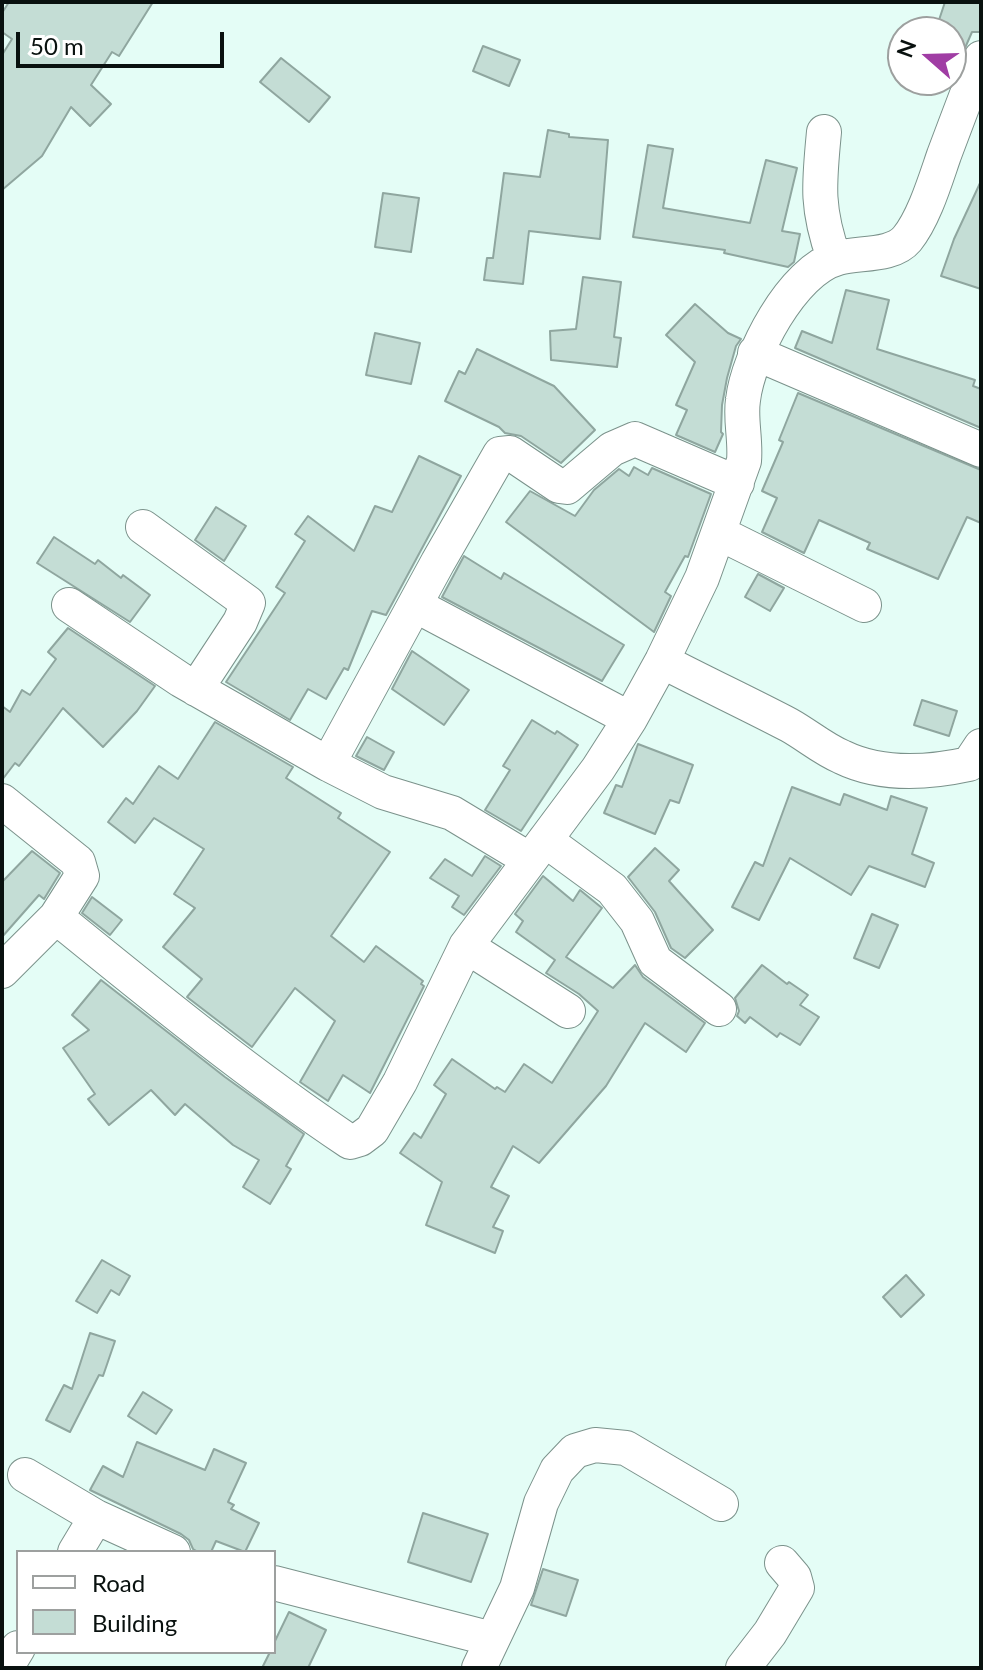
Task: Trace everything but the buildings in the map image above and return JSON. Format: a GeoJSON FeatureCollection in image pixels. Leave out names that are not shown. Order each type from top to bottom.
{"type":"FeatureCollection","features":[{"type":"Feature","properties":{"kind":"street"},"geometry":{"type":"LineString","coordinates":[[56,917],[287,1100],[350,1142],[372,1130],[400,1082],[466,946],[598,769],[662,661],[702,578],[744,461],[746,442],[742,401],[755,353],[782,307],[806,277],[834,258],[890,249],[908,238],[931,193],[981,58]]}},
{"type":"Feature","properties":{"kind":"street"},"geometry":{"type":"LineString","coordinates":[[824,132],[818,188],[823,227],[834,258]]}},
{"type":"Feature","properties":{"kind":"street"},"geometry":{"type":"LineString","coordinates":[[755,353],[981,450]]}},
{"type":"Feature","properties":{"kind":"street"},"geometry":{"type":"LineString","coordinates":[[328,764],[500,454],[510,453],[559,486],[567,487],[612,449],[635,439],[737,483]]}},
{"type":"Feature","properties":{"kind":"street"},"geometry":{"type":"LineString","coordinates":[[143,527],[248,603],[240,622],[196,689]]}},
{"type":"Feature","properties":{"kind":"street"},"geometry":{"type":"LineString","coordinates":[[719,533],[864,605]]}},
{"type":"Feature","properties":{"kind":"street"},"geometry":{"type":"LineString","coordinates":[[69,605],[196,689],[328,764],[383,792],[452,813],[538,850],[612,889],[637,921],[655,961],[719,1009]]}},
{"type":"Feature","properties":{"kind":"street"},"geometry":{"type":"LineString","coordinates":[[415,605],[630,719]]}},
{"type":"Feature","properties":{"kind":"street"},"geometry":{"type":"LineString","coordinates":[[662,661],[790,726],[842,758],[914,772],[969,764],[981,746]]}},
{"type":"Feature","properties":{"kind":"street"},"geometry":{"type":"LineString","coordinates":[[2,801],[78,862],[82,869],[82,876],[56,917],[2,971]]}},
{"type":"Feature","properties":{"kind":"street"},"geometry":{"type":"LineString","coordinates":[[466,946],[568,1011]]}},
{"type":"Feature","properties":{"kind":"street"},"geometry":{"type":"LineString","coordinates":[[276,1584],[486,1653],[517,1588],[541,1503],[557,1470],[575,1451],[595,1445],[626,1448],[721,1504]]}},
{"type":"Feature","properties":{"kind":"street"},"geometry":{"type":"LineString","coordinates":[[13,1470],[35,1458],[63,1473]]}},
{"type":"Feature","properties":{"kind":"street"},"geometry":{"type":"LineString","coordinates":[[13,1470],[96,1517],[169,1550]]}},
{"type":"Feature","properties":{"kind":"street"},"geometry":{"type":"LineString","coordinates":[[76,1550],[96,1517]]}},
{"type":"Feature","properties":{"kind":"street"},"geometry":{"type":"LineString","coordinates":[[743,1668],[770,1633],[797,1588],[794,1577],[782,1563]]}}]}
